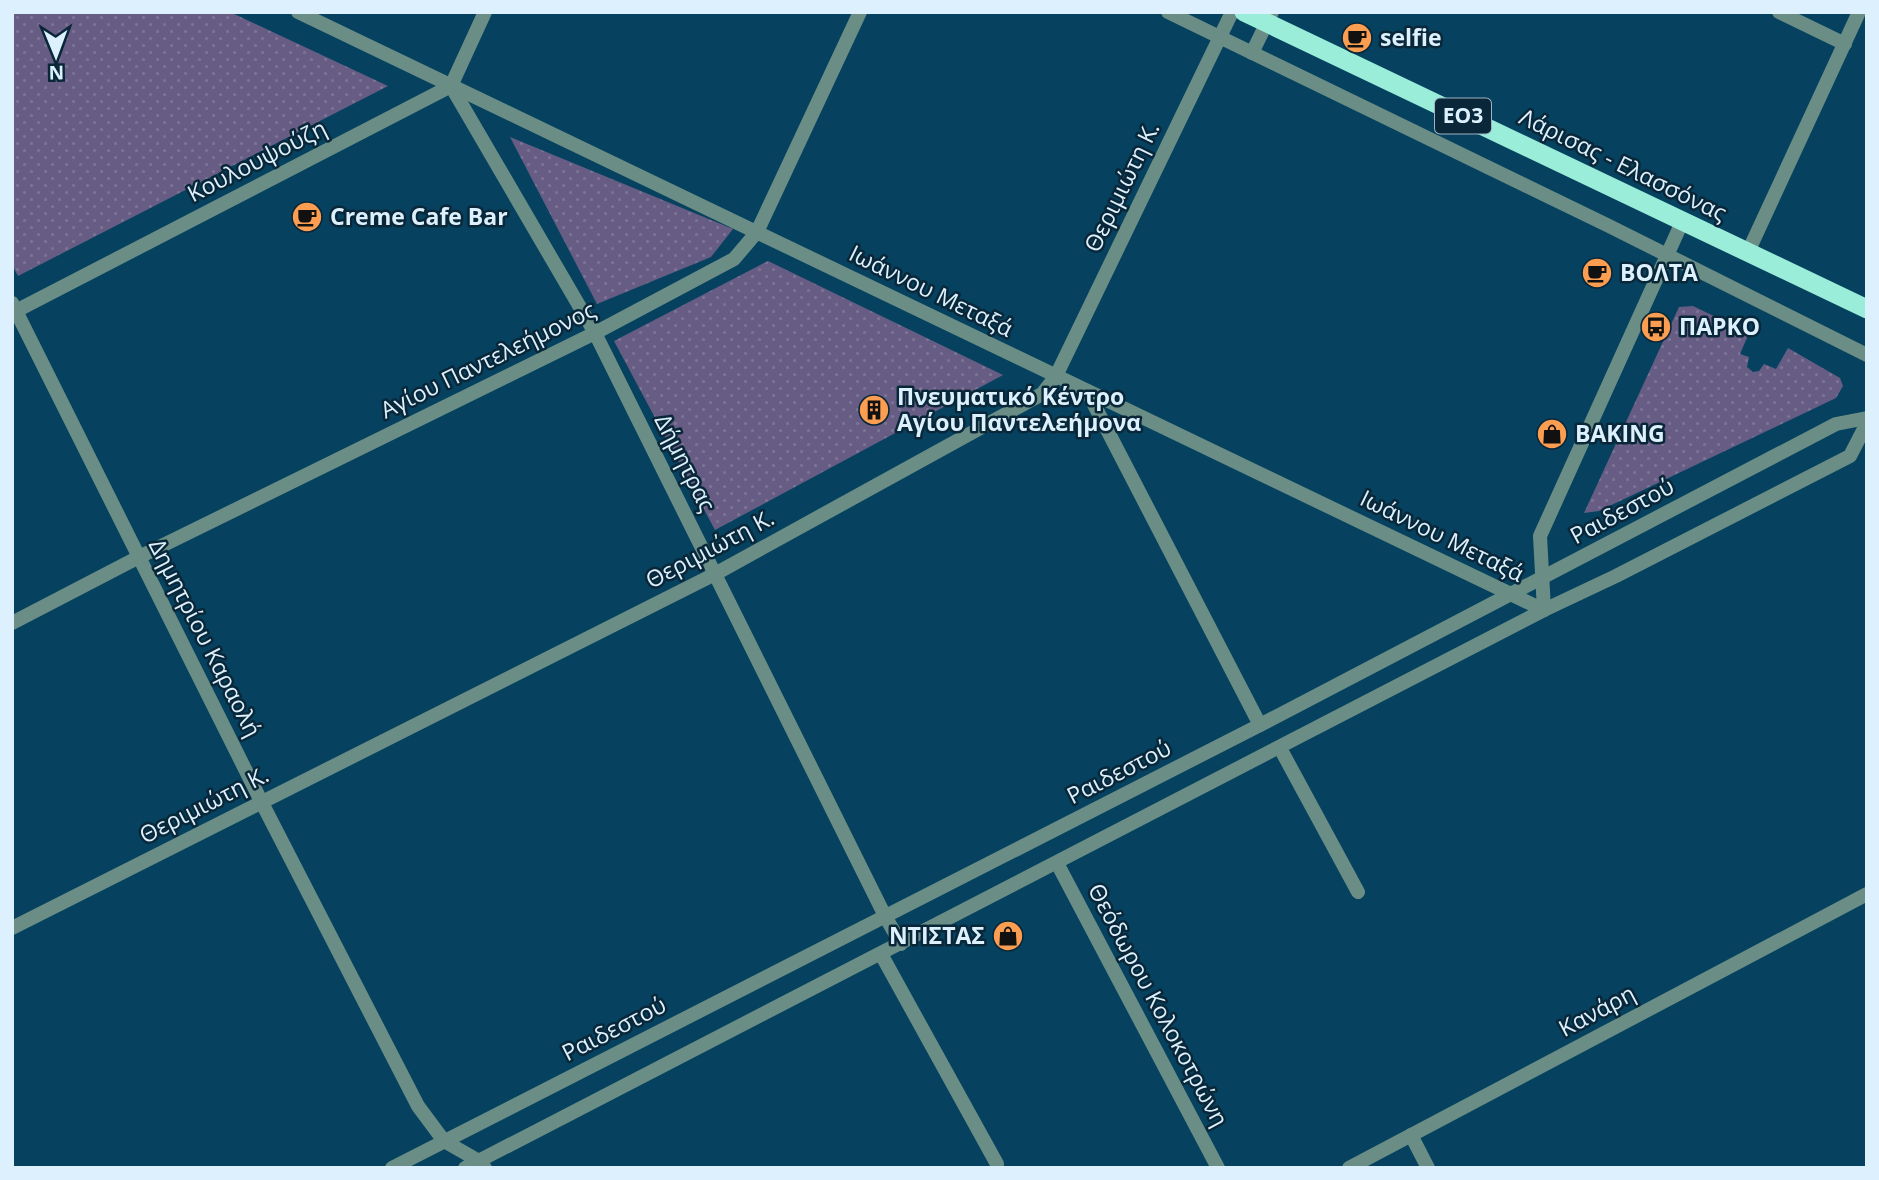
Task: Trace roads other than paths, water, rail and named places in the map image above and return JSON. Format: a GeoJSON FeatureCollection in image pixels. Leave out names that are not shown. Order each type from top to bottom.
{"type":"FeatureCollection","features":[{"type":"Feature","properties":{"kind":"highway","name":"Λάρισας - Ελασσόνας"},"geometry":{"type":"LineString","coordinates":[[1244,12],[1269,18],[1867,309]]}},
{"type":"Feature","properties":{"kind":"street","name":"Ιωάννου Μεταξά"},"geometry":{"type":"LineString","coordinates":[[299,12],[1544,610]]}},
{"type":"Feature","properties":{"kind":"street"},"geometry":{"type":"LineString","coordinates":[[452,86],[485,12]]}},
{"type":"Feature","properties":{"kind":"street","name":"Αγίου Παντελεήμονος"},"geometry":{"type":"LineString","coordinates":[[12,623],[139,557],[595,333],[734,259],[757,232],[860,12]]}},
{"type":"Feature","properties":{"kind":"street"},"geometry":{"type":"LineString","coordinates":[[1168,12],[1867,355]]}},
{"type":"Feature","properties":{"kind":"street","name":"Θεριμιώτη Κ."},"geometry":{"type":"LineString","coordinates":[[12,928],[715,574],[1042,394],[1056,376],[1231,12]]}},
{"type":"Feature","properties":{"kind":"street"},"geometry":{"type":"LineString","coordinates":[[1779,12],[1844,44]]}},
{"type":"Feature","properties":{"kind":"street"},"geometry":{"type":"LineString","coordinates":[[1748,252],[1859,12]]}},
{"type":"Feature","properties":{"kind":"street"},"geometry":{"type":"LineString","coordinates":[[1252,53],[1269,18]]}},
{"type":"Feature","properties":{"kind":"street","name":"Κουλουψούζη"},"geometry":{"type":"LineString","coordinates":[[14,309],[452,86]]}},
{"type":"Feature","properties":{"kind":"street","name":"Δήμητρας"},"geometry":{"type":"LineString","coordinates":[[452,86],[595,333],[885,916],[901,943]]}},
{"type":"Feature","properties":{"kind":"street"},"geometry":{"type":"LineString","coordinates":[[1544,610],[1539,536],[1683,220]]}},
{"type":"Feature","properties":{"kind":"street","name":"Δημητρίου Καραολή"},"geometry":{"type":"LineString","coordinates":[[14,309],[261,801],[418,1106],[444,1141],[476,1165]]}},
{"type":"Feature","properties":{"kind":"street"},"geometry":{"type":"LineString","coordinates":[[1087,390],[1261,726]]}},
{"type":"Feature","properties":{"kind":"street","name":"Ραιδεστού"},"geometry":{"type":"LineString","coordinates":[[392,1168],[1261,726],[1836,424],[1867,421]]}},
{"type":"Feature","properties":{"kind":"street","name":"Ραιδεστού"},"geometry":{"type":"LineString","coordinates":[[476,1165],[1544,610],[1850,456],[1867,421]]}},
{"type":"Feature","properties":{"kind":"street"},"geometry":{"type":"LineString","coordinates":[[1280,748],[1358,892]]}},
{"type":"Feature","properties":{"kind":"street","name":"Θεόδωρου Κολοκοτρώνη"},"geometry":{"type":"LineString","coordinates":[[1057,863],[1218,1168]]}},
{"type":"Feature","properties":{"kind":"street","name":"Κανάρη"},"geometry":{"type":"LineString","coordinates":[[1349,1168],[1867,894]]}},
{"type":"Feature","properties":{"kind":"street"},"geometry":{"type":"LineString","coordinates":[[881,954],[997,1164]]}},
{"type":"Feature","properties":{"kind":"street"},"geometry":{"type":"LineString","coordinates":[[1411,1135],[1428,1168]]}},
{"type":"Feature","properties":{"kind":"place","name":"selfie"},"geometry":{"type":"Point","coordinates":[1357,38]}},
{"type":"Feature","properties":{"kind":"place","name":"Creme Cafe Bar"},"geometry":{"type":"Point","coordinates":[307,217]}},
{"type":"Feature","properties":{"kind":"place","name":"ΒΟΛΤΑ"},"geometry":{"type":"Point","coordinates":[1597,273]}},
{"type":"Feature","properties":{"kind":"place","name":"ΠΑΡΚΟ"},"geometry":{"type":"Point","coordinates":[1656,327]}},
{"type":"Feature","properties":{"kind":"place","name":"Πνευματικό Κέντρο Αγίου Παντελεήμονα"},"geometry":{"type":"Point","coordinates":[874,410]}},
{"type":"Feature","properties":{"kind":"place","name":"BAKING"},"geometry":{"type":"Point","coordinates":[1552,434]}},
{"type":"Feature","properties":{"kind":"place","name":"ΝΤΙΣΤΑΣ"},"geometry":{"type":"Point","coordinates":[1008,936]}}]}
